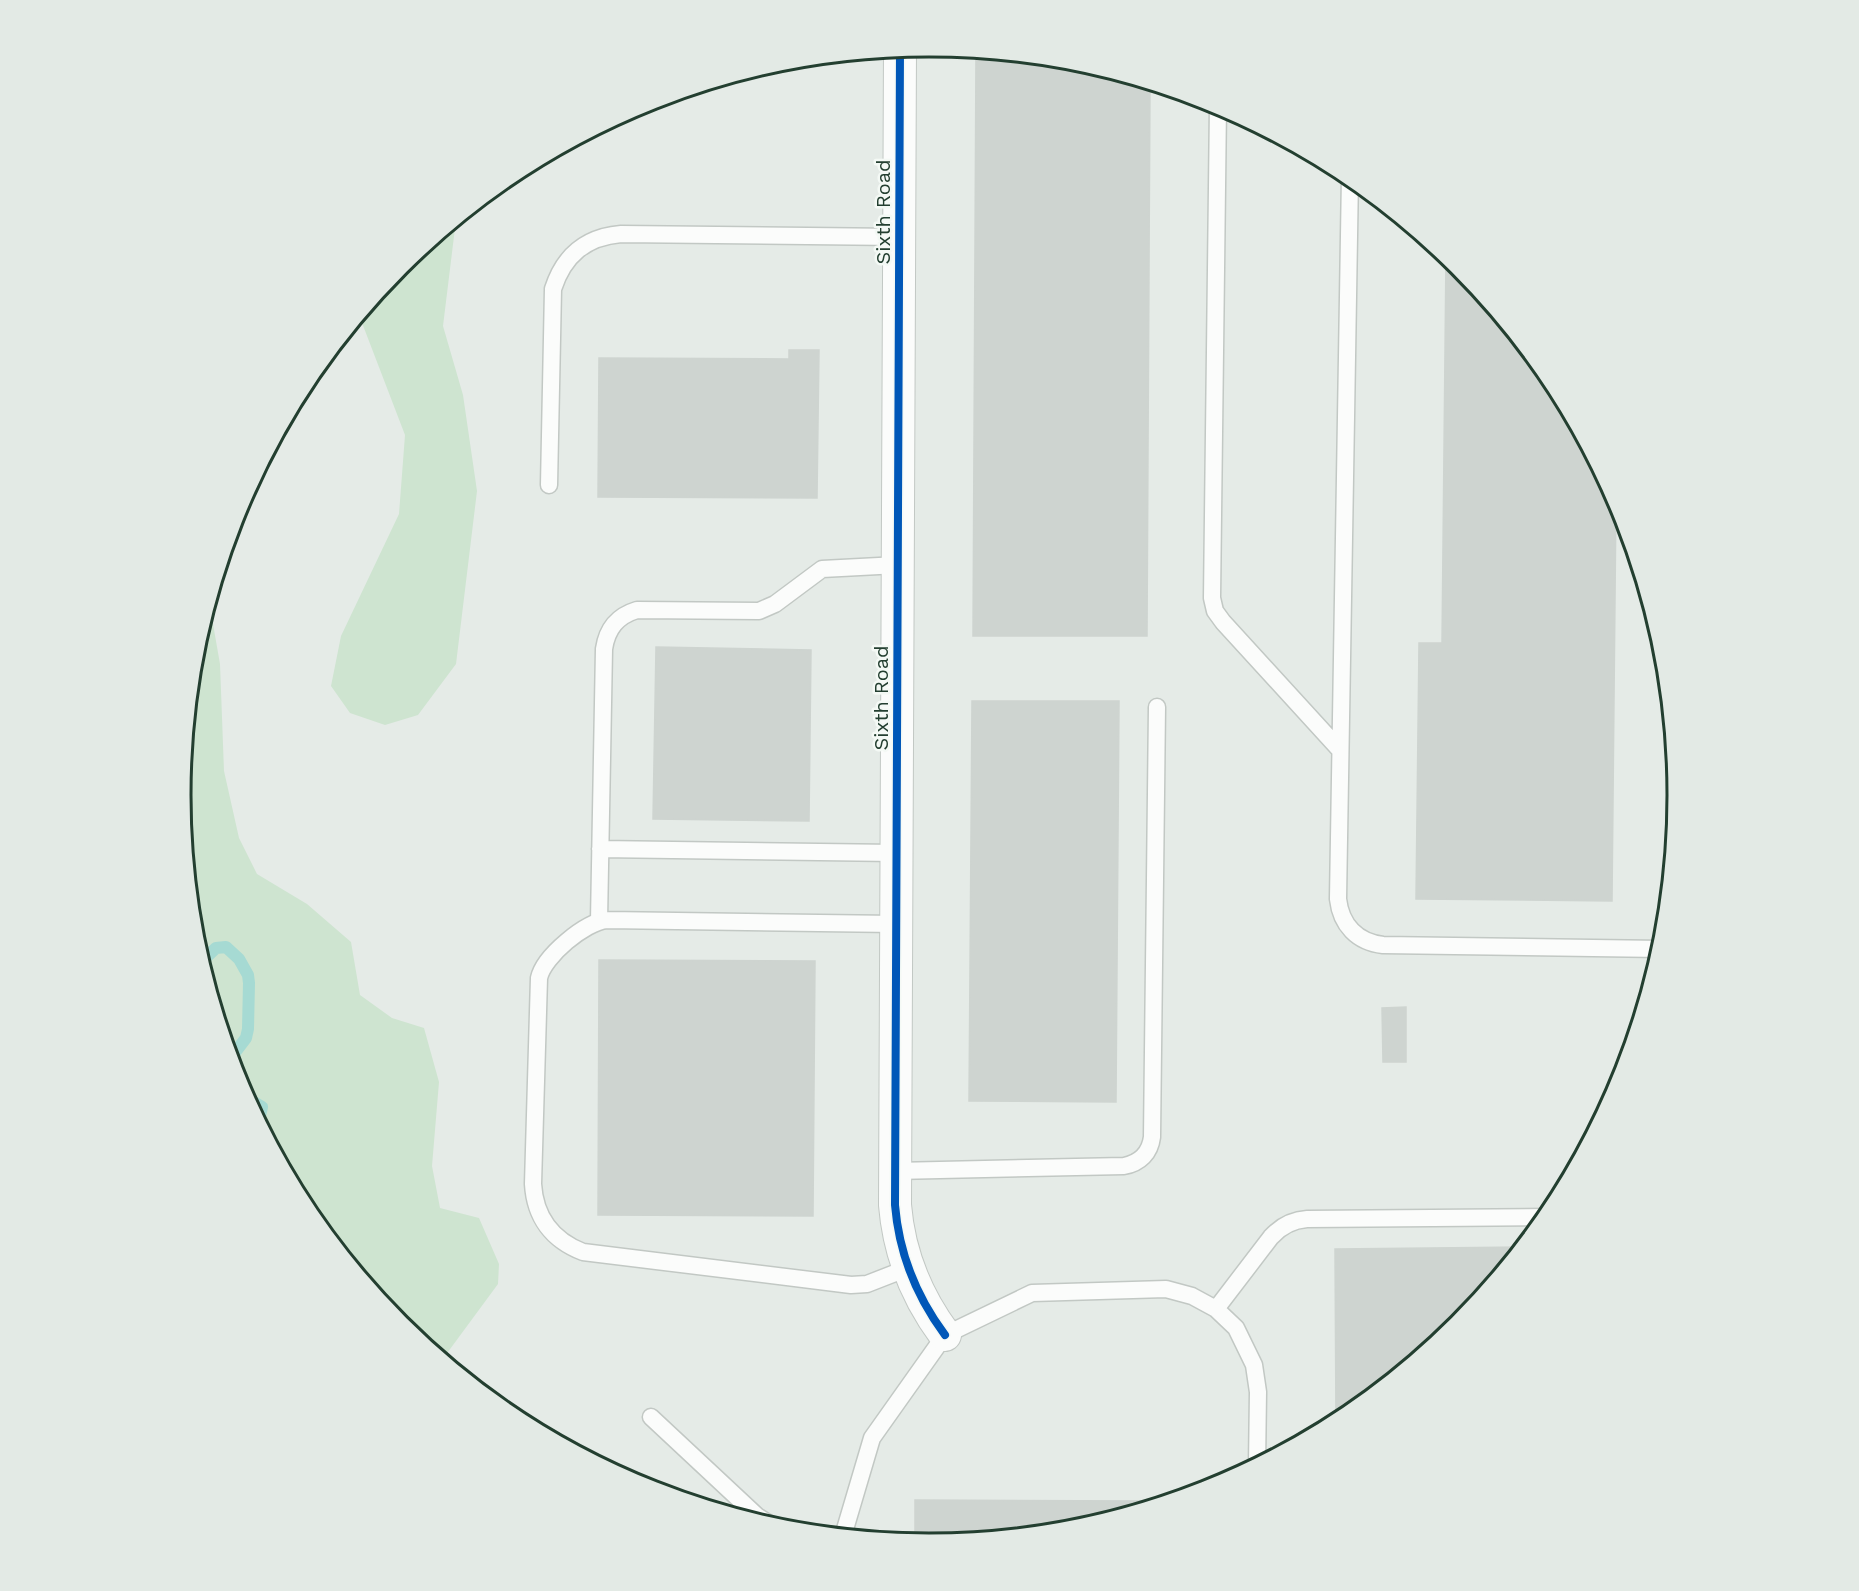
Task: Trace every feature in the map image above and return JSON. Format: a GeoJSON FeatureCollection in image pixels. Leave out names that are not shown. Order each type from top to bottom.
{"type":"FeatureCollection","features":[{"type":"Feature","properties":{"kind":"street","name":"Sixth Road"},"geometry":{"type":"LineString","coordinates":[[900,58],[895,1171],[898,1235],[908,1268],[929,1313],[945,1335]]}},
{"type":"Feature","properties":{"kind":"lane"},"geometry":{"type":"LineString","coordinates":[[1218,116],[1212,598],[1215,611],[1223,622],[1341,750]]}},
{"type":"Feature","properties":{"kind":"lane"},"geometry":{"type":"LineString","coordinates":[[1350,188],[1338,899],[1345,924],[1358,937],[1383,945],[1652,949]]}},
{"type":"Feature","properties":{"kind":"lane"},"geometry":{"type":"LineString","coordinates":[[549,485],[551,302],[557,276],[563,264],[583,245],[608,235],[621,234],[899,237]]}},
{"type":"Feature","properties":{"kind":"lane"},"geometry":{"type":"LineString","coordinates":[[599,921],[604,649],[607,634],[617,621],[630,612],[645,610],[759,611],[775,604],[822,569],[898,565]]}},
{"type":"Feature","properties":{"kind":"lane"},"geometry":{"type":"LineString","coordinates":[[895,1171],[1124,1166],[1134,1164],[1147,1152],[1152,1137],[1157,707]]}},
{"type":"Feature","properties":{"kind":"lane"},"geometry":{"type":"LineString","coordinates":[[600,849],[896,853]]}},
{"type":"Feature","properties":{"kind":"lane"},"geometry":{"type":"LineString","coordinates":[[896,924],[599,921],[584,928],[547,960],[538,982],[533,1184],[539,1214],[550,1231],[574,1248],[593,1254],[851,1285],[867,1284],[908,1268]]}},
{"type":"Feature","properties":{"kind":"lane"},"geometry":{"type":"LineString","coordinates":[[1216,1309],[1271,1237],[1281,1227],[1294,1221],[1536,1217]]}},
{"type":"Feature","properties":{"kind":"lane"},"geometry":{"type":"LineString","coordinates":[[845,1529],[872,1438],[945,1335],[1036,1292],[1166,1289],[1192,1296],[1216,1309],[1236,1328],[1254,1365],[1258,1392],[1257,1457]]}},
{"type":"Feature","properties":{"kind":"lane"},"geometry":{"type":"LineString","coordinates":[[651,1417],[753,1513]]}},
{"type":"Feature","properties":{"kind":"green space"},"geometry":{"type":"Polygon","coordinates":[[[455,231],[443,326],[463,395],[477,491],[456,664],[418,715],[385,725],[350,713],[331,686],[341,636],[399,514],[405,435],[362,323],[407,273],[455,231]]]}},
{"type":"Feature","properties":{"kind":"green space"},"geometry":{"type":"Polygon","coordinates":[[[212,620],[220,664],[224,771],[239,838],[257,874],[307,904],[351,942],[360,995],[392,1018],[424,1028],[439,1082],[432,1166],[440,1208],[479,1218],[499,1264],[498,1284],[447,1354],[407,1318],[374,1282],[315,1206],[267,1122],[247,1078],[216,987],[205,940],[197,892],[193,844],[191,796],[197,699],[212,620]]]}},
{"type":"Feature","properties":{"kind":"building"},"geometry":{"type":"Polygon","coordinates":[[[976,59],[1026,63],[1074,71],[1150,91],[1147,636],[973,636],[976,59]]]}},
{"type":"Feature","properties":{"kind":"building"},"geometry":{"type":"Polygon","coordinates":[[[1446,267],[1485,309],[1544,385],[1592,469],[1616,523],[1612,901],[1416,899],[1419,643],[1442,643],[1446,267]]]}},
{"type":"Feature","properties":{"kind":"building"},"geometry":{"type":"Polygon","coordinates":[[[789,350],[819,350],[817,498],[598,497],[599,358],[789,359],[789,350]]]}},
{"type":"Feature","properties":{"kind":"building"},"geometry":{"type":"Polygon","coordinates":[[[656,647],[811,650],[809,821],[653,819],[656,647]]]}},
{"type":"Feature","properties":{"kind":"building"},"geometry":{"type":"Polygon","coordinates":[[[972,701],[1119,701],[1116,1102],[969,1101],[972,701]]]}},
{"type":"Feature","properties":{"kind":"building"},"geometry":{"type":"Polygon","coordinates":[[[599,960],[815,961],[813,1216],[598,1215],[599,960]]]}},
{"type":"Feature","properties":{"kind":"building"},"geometry":{"type":"Polygon","coordinates":[[[1406,1007],[1406,1062],[1383,1062],[1382,1008],[1406,1007]]]}},
{"type":"Feature","properties":{"kind":"building"},"geometry":{"type":"Polygon","coordinates":[[[1513,1247],[1452,1318],[1416,1351],[1336,1412],[1335,1249],[1513,1247]]]}},
{"type":"Feature","properties":{"kind":"building"},"geometry":{"type":"Polygon","coordinates":[[[915,1500],[1143,1501],[1121,1509],[1074,1520],[1026,1528],[915,1533],[915,1500]]]}},
{"type":"Feature","properties":{"kind":"waterway"},"geometry":{"type":"LineString","coordinates":[[209,955],[216,948],[226,947],[239,959],[248,975],[248,1029],[246,1038],[237,1050]]}},
{"type":"Feature","properties":{"kind":"waterway"},"geometry":{"type":"LineString","coordinates":[[260,1106],[261,1110]]}},
{"type":"Feature","properties":{"kind":"cycle path"},"geometry":{"type":"LineString","coordinates":[[900,58],[895,1205],[900,1240],[917,1290],[945,1335]]}}]}
